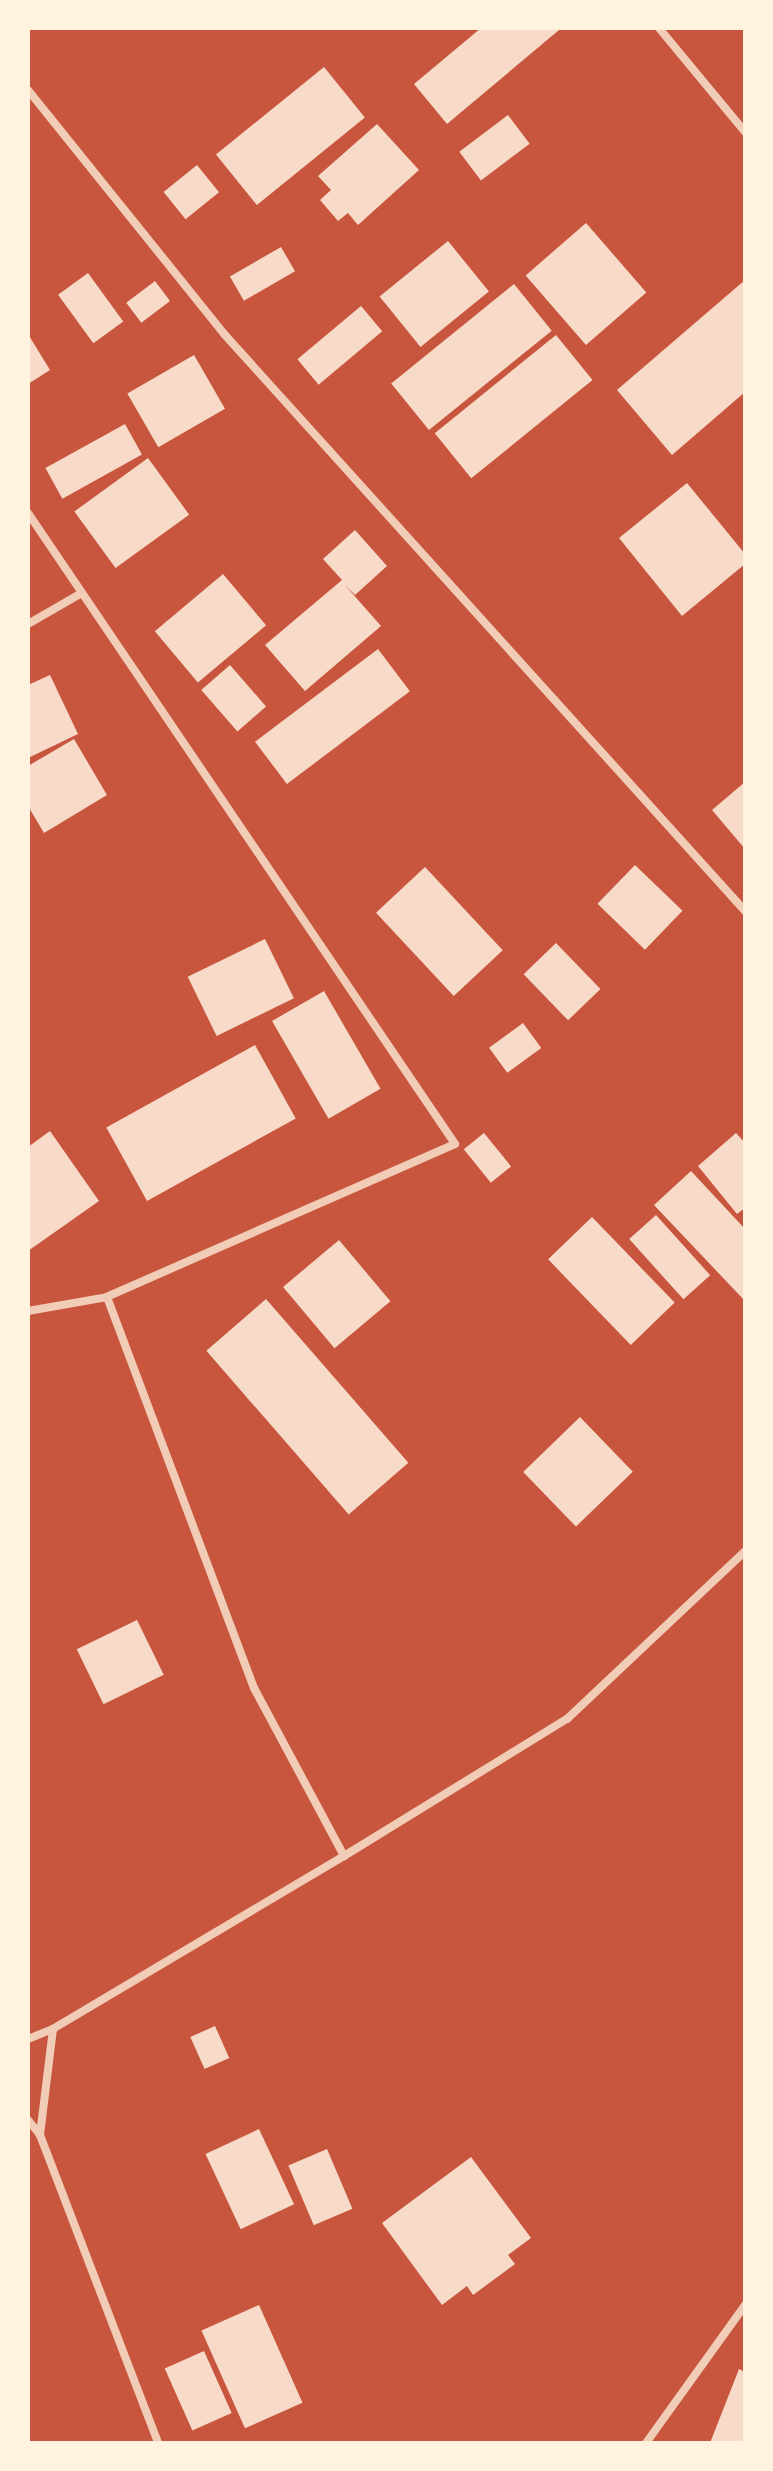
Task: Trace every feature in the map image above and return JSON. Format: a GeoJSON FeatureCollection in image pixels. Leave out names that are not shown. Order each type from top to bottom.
{"type":"FeatureCollection","features":[{"type":"Feature","properties":{"kind":"street"},"geometry":{"type":"LineString","coordinates":[[659,28],[745,132]]}},
{"type":"Feature","properties":{"kind":"street"},"geometry":{"type":"LineString","coordinates":[[28,90],[225,335],[745,911]]}},
{"type":"Feature","properties":{"kind":"street"},"geometry":{"type":"LineString","coordinates":[[28,513],[455,1144],[107,1297],[28,1311]]}},
{"type":"Feature","properties":{"kind":"street"},"geometry":{"type":"LineString","coordinates":[[28,624],[80,594]]}},
{"type":"Feature","properties":{"kind":"street"},"geometry":{"type":"LineString","coordinates":[[107,1297],[254,1688],[344,1856]]}},
{"type":"Feature","properties":{"kind":"street"},"geometry":{"type":"LineString","coordinates":[[28,2039],[53,2029],[567,1719],[745,1551]]}},
{"type":"Feature","properties":{"kind":"street"},"geometry":{"type":"LineString","coordinates":[[40,2135],[53,2029]]}},
{"type":"Feature","properties":{"kind":"street"},"geometry":{"type":"LineString","coordinates":[[28,2120],[40,2135],[158,2443]]}},
{"type":"Feature","properties":{"kind":"street"},"geometry":{"type":"LineString","coordinates":[[646,2443],[745,2305]]}},
{"type":"Feature","properties":{"kind":"building"},"geometry":{"type":"Polygon","coordinates":[[[481,28],[559,30],[447,124],[414,84],[481,28]]]}},
{"type":"Feature","properties":{"kind":"building"},"geometry":{"type":"Polygon","coordinates":[[[324,67],[365,118],[257,205],[216,154],[324,67]]]}},
{"type":"Feature","properties":{"kind":"building"},"geometry":{"type":"Polygon","coordinates":[[[508,115],[530,144],[481,180],[459,152],[508,115]]]}},
{"type":"Feature","properties":{"kind":"building"},"geometry":{"type":"Polygon","coordinates":[[[377,124],[419,170],[358,225],[348,213],[338,221],[320,200],[331,190],[318,176],[377,124]]]}},
{"type":"Feature","properties":{"kind":"building"},"geometry":{"type":"Polygon","coordinates":[[[197,165],[219,192],[186,219],[164,192],[197,165]]]}},
{"type":"Feature","properties":{"kind":"building"},"geometry":{"type":"Polygon","coordinates":[[[586,223],[646,292],[586,345],[526,275],[586,223]]]}},
{"type":"Feature","properties":{"kind":"building"},"geometry":{"type":"Polygon","coordinates":[[[448,241],[489,292],[421,347],[380,296],[448,241]]]}},
{"type":"Feature","properties":{"kind":"building"},"geometry":{"type":"Polygon","coordinates":[[[281,247],[295,271],[244,301],[230,276],[281,247]]]}},
{"type":"Feature","properties":{"kind":"building"},"geometry":{"type":"Polygon","coordinates":[[[88,273],[123,322],[93,343],[58,295],[88,273]]]}},
{"type":"Feature","properties":{"kind":"building"},"geometry":{"type":"Polygon","coordinates":[[[745,280],[745,392],[672,455],[617,390],[745,280]]]}},
{"type":"Feature","properties":{"kind":"building"},"geometry":{"type":"Polygon","coordinates":[[[155,281],[170,301],[141,323],[126,303],[155,281]]]}},
{"type":"Feature","properties":{"kind":"building"},"geometry":{"type":"Polygon","coordinates":[[[514,284],[552,331],[429,430],[391,383],[514,284]]]}},
{"type":"Feature","properties":{"kind":"building"},"geometry":{"type":"Polygon","coordinates":[[[361,306],[382,331],[319,385],[297,359],[361,306]]]}},
{"type":"Feature","properties":{"kind":"building"},"geometry":{"type":"Polygon","coordinates":[[[28,334],[50,370],[28,384],[28,334]]]}},
{"type":"Feature","properties":{"kind":"building"},"geometry":{"type":"Polygon","coordinates":[[[556,335],[593,380],[471,478],[435,433],[556,335]]]}},
{"type":"Feature","properties":{"kind":"building"},"geometry":{"type":"Polygon","coordinates":[[[194,355],[225,409],[158,447],[127,394],[194,355]]]}},
{"type":"Feature","properties":{"kind":"building"},"geometry":{"type":"Polygon","coordinates":[[[125,424],[142,455],[62,499],[45,468],[125,424]]]}},
{"type":"Feature","properties":{"kind":"building"},"geometry":{"type":"Polygon","coordinates":[[[148,458],[189,515],[116,568],[74,511],[148,458]]]}},
{"type":"Feature","properties":{"kind":"building"},"geometry":{"type":"Polygon","coordinates":[[[687,483],[745,554],[745,564],[682,616],[619,538],[687,483]]]}},
{"type":"Feature","properties":{"kind":"building"},"geometry":{"type":"Polygon","coordinates":[[[355,530],[387,566],[355,595],[344,584],[381,626],[305,691],[265,645],[342,580],[323,559],[355,530]]]}},
{"type":"Feature","properties":{"kind":"building"},"geometry":{"type":"Polygon","coordinates":[[[223,574],[266,625],[198,683],[155,631],[223,574]]]}},
{"type":"Feature","properties":{"kind":"building"},"geometry":{"type":"Polygon","coordinates":[[[378,649],[410,691],[287,784],[255,742],[378,649]]]}},
{"type":"Feature","properties":{"kind":"building"},"geometry":{"type":"Polygon","coordinates":[[[230,665],[266,707],[237,731],[201,690],[230,665]]]}},
{"type":"Feature","properties":{"kind":"building"},"geometry":{"type":"Polygon","coordinates":[[[50,675],[78,734],[28,758],[28,685],[50,675]]]}},
{"type":"Feature","properties":{"kind":"building"},"geometry":{"type":"Polygon","coordinates":[[[74,739],[107,795],[44,833],[28,806],[28,766],[74,739]]]}},
{"type":"Feature","properties":{"kind":"building"},"geometry":{"type":"Polygon","coordinates":[[[745,782],[745,849],[712,810],[745,782]]]}},
{"type":"Feature","properties":{"kind":"building"},"geometry":{"type":"Polygon","coordinates":[[[635,865],[682,911],[645,950],[597,904],[635,865]]]}},
{"type":"Feature","properties":{"kind":"building"},"geometry":{"type":"Polygon","coordinates":[[[425,867],[503,950],[454,996],[376,913],[425,867]]]}},
{"type":"Feature","properties":{"kind":"building"},"geometry":{"type":"Polygon","coordinates":[[[265,939],[294,998],[217,1036],[188,977],[265,939]]]}},
{"type":"Feature","properties":{"kind":"building"},"geometry":{"type":"Polygon","coordinates":[[[556,943],[600,989],[568,1020],[524,974],[556,943]]]}},
{"type":"Feature","properties":{"kind":"building"},"geometry":{"type":"Polygon","coordinates":[[[324,991],[380,1089],[329,1119],[272,1021],[324,991]]]}},
{"type":"Feature","properties":{"kind":"building"},"geometry":{"type":"Polygon","coordinates":[[[523,1023],[541,1048],[507,1073],[489,1048],[523,1023]]]}},
{"type":"Feature","properties":{"kind":"building"},"geometry":{"type":"Polygon","coordinates":[[[255,1045],[296,1118],[147,1201],[106,1127],[255,1045]]]}},
{"type":"Feature","properties":{"kind":"building"},"geometry":{"type":"Polygon","coordinates":[[[50,1131],[99,1201],[28,1251],[28,1147],[50,1131]]]}},
{"type":"Feature","properties":{"kind":"building"},"geometry":{"type":"Polygon","coordinates":[[[484,1133],[511,1166],[491,1183],[464,1149],[484,1133]]]}},
{"type":"Feature","properties":{"kind":"building"},"geometry":{"type":"Polygon","coordinates":[[[736,1133],[745,1143],[745,1208],[737,1214],[698,1166],[736,1133]]]}},
{"type":"Feature","properties":{"kind":"building"},"geometry":{"type":"Polygon","coordinates":[[[691,1171],[745,1229],[745,1301],[654,1205],[691,1171]]]}},
{"type":"Feature","properties":{"kind":"building"},"geometry":{"type":"Polygon","coordinates":[[[656,1215],[710,1275],[683,1299],[629,1239],[656,1215]]]}},
{"type":"Feature","properties":{"kind":"building"},"geometry":{"type":"Polygon","coordinates":[[[592,1217],[675,1303],[631,1345],[548,1259],[592,1217]]]}},
{"type":"Feature","properties":{"kind":"building"},"geometry":{"type":"Polygon","coordinates":[[[339,1240],[390,1301],[335,1348],[283,1287],[339,1240]]]}},
{"type":"Feature","properties":{"kind":"building"},"geometry":{"type":"Polygon","coordinates":[[[266,1299],[408,1463],[349,1515],[206,1351],[266,1299]]]}},
{"type":"Feature","properties":{"kind":"building"},"geometry":{"type":"Polygon","coordinates":[[[580,1417],[633,1472],[576,1527],[523,1472],[580,1417]]]}},
{"type":"Feature","properties":{"kind":"building"},"geometry":{"type":"Polygon","coordinates":[[[137,1620],[164,1675],[104,1704],[77,1649],[137,1620]]]}},
{"type":"Feature","properties":{"kind":"building"},"geometry":{"type":"Polygon","coordinates":[[[215,2026],[229,2058],[205,2069],[190,2037],[215,2026]]]}},
{"type":"Feature","properties":{"kind":"building"},"geometry":{"type":"Polygon","coordinates":[[[259,2129],[294,2204],[241,2229],[206,2154],[259,2129]]]}},
{"type":"Feature","properties":{"kind":"building"},"geometry":{"type":"Polygon","coordinates":[[[327,2149],[352,2209],[314,2225],[288,2165],[327,2149]]]}},
{"type":"Feature","properties":{"kind":"building"},"geometry":{"type":"Polygon","coordinates":[[[471,2157],[531,2238],[508,2255],[515,2264],[473,2295],[467,2286],[442,2305],[382,2223],[471,2157]]]}},
{"type":"Feature","properties":{"kind":"building"},"geometry":{"type":"Polygon","coordinates":[[[259,2305],[303,2403],[245,2428],[201,2331],[259,2305]]]}},
{"type":"Feature","properties":{"kind":"building"},"geometry":{"type":"Polygon","coordinates":[[[204,2351],[232,2413],[192,2431],[165,2368],[204,2351]]]}},
{"type":"Feature","properties":{"kind":"building"},"geometry":{"type":"Polygon","coordinates":[[[739,2369],[745,2372],[745,2443],[710,2443],[739,2369]]]}}]}
